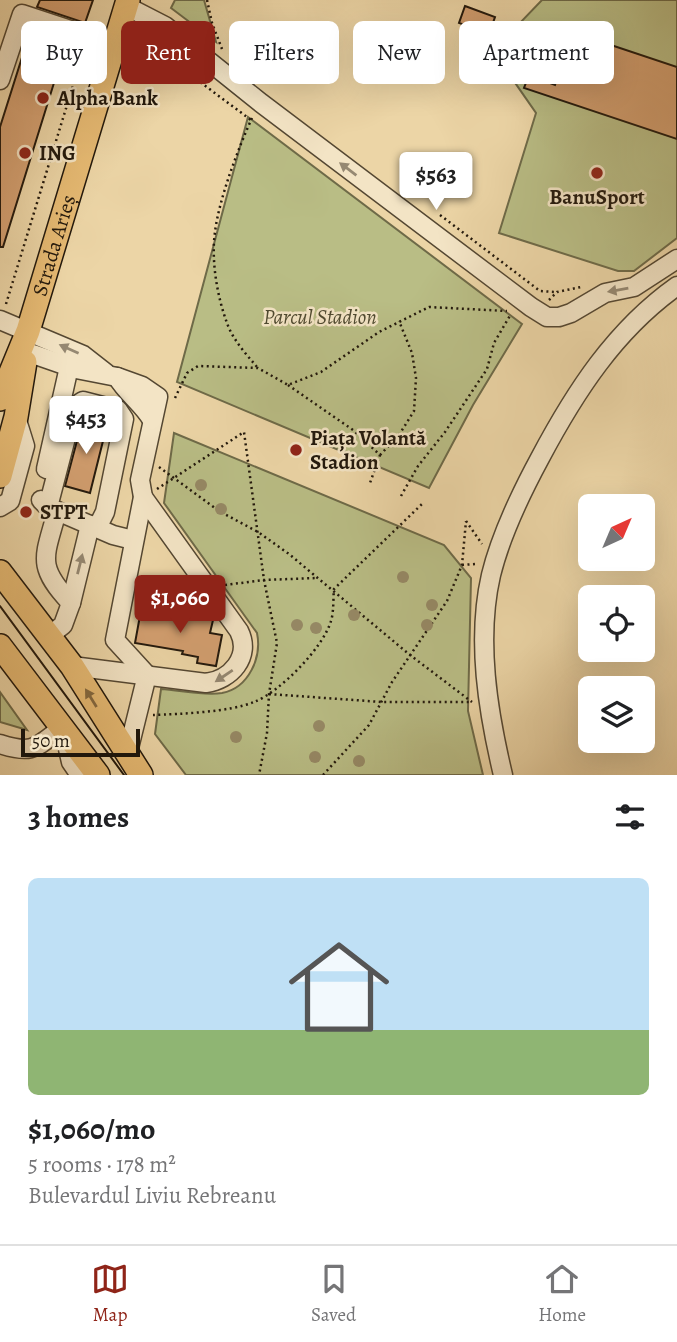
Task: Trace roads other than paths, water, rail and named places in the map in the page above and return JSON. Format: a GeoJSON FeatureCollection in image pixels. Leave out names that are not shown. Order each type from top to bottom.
{"type":"FeatureCollection","features":[{"type":"Feature","properties":{"kind":"main road","name":"Strada Arieș"},"geometry":{"type":"LineString","coordinates":[[0,476],[16,416],[27,342],[127,3]]}},
{"type":"Feature","properties":{"kind":"main road","name":"Strada Arieș"},"geometry":{"type":"LineString","coordinates":[[0,399],[27,342]]}},
{"type":"Feature","properties":{"kind":"main road"},"geometry":{"type":"LineString","coordinates":[[0,572],[72,666],[141,775]]}},
{"type":"Feature","properties":{"kind":"main road"},"geometry":{"type":"LineString","coordinates":[[0,646],[98,775]]}},
{"type":"Feature","properties":{"kind":"street"},"geometry":{"type":"LineString","coordinates":[[127,3],[165,26],[261,103],[547,317],[571,313],[605,293],[634,287],[677,259]]}},
{"type":"Feature","properties":{"kind":"street"},"geometry":{"type":"LineString","coordinates":[[0,80],[22,14],[113,44]]}},
{"type":"Feature","properties":{"kind":"street"},"geometry":{"type":"LineString","coordinates":[[503,775],[481,703],[485,622],[495,562],[516,504],[566,409],[603,356],[649,306],[677,286]]}},
{"type":"Feature","properties":{"kind":"street"},"geometry":{"type":"LineString","coordinates":[[0,320],[27,342],[69,367],[112,375],[142,386],[166,400],[152,420],[141,480],[143,497],[115,640],[148,675]]}},
{"type":"Feature","properties":{"kind":"street"},"geometry":{"type":"LineString","coordinates":[[27,342],[83,355],[112,375],[126,392],[142,403],[152,420]]}},
{"type":"Feature","properties":{"kind":"street"},"geometry":{"type":"LineString","coordinates":[[69,367],[40,495],[41,501],[53,509],[113,535],[133,540]]}},
{"type":"Feature","properties":{"kind":"street"},"geometry":{"type":"LineString","coordinates":[[49,636],[63,625],[71,603],[93,526],[105,512],[124,419],[118,410],[83,401],[74,407],[45,559],[52,579],[71,603]]}},
{"type":"Feature","properties":{"kind":"street"},"geometry":{"type":"LineString","coordinates":[[0,507],[10,501],[24,446],[16,416]]}},
{"type":"Feature","properties":{"kind":"street"},"geometry":{"type":"LineString","coordinates":[[72,666],[206,683],[218,682],[232,672],[239,661],[243,643],[239,631],[143,497]]}},
{"type":"Feature","properties":{"kind":"street"},"geometry":{"type":"LineString","coordinates":[[127,756],[148,675]]}},
{"type":"Feature","properties":{"kind":"street"},"geometry":{"type":"LineString","coordinates":[[0,744],[26,750],[34,748],[63,727],[71,762],[80,775]]}},
{"type":"Feature","properties":{"kind":"tram line"},"geometry":{"type":"LineString","coordinates":[[0,606],[124,775]]}},
{"type":"Feature","properties":{"kind":"place","name":"Alpha Bank"},"geometry":{"type":"Point","coordinates":[43,98]}},
{"type":"Feature","properties":{"kind":"place","name":"ING"},"geometry":{"type":"Point","coordinates":[25,153]}},
{"type":"Feature","properties":{"kind":"place","name":"BanuSport"},"geometry":{"type":"Point","coordinates":[597,173]}},
{"type":"Feature","properties":{"kind":"place","name":"Piața Volantă Stadion"},"geometry":{"type":"Point","coordinates":[296,450]}},
{"type":"Feature","properties":{"kind":"place","name":"STPT"},"geometry":{"type":"Point","coordinates":[26,512]}},
{"type":"Feature","properties":{"kind":"park label","name":"Parcul Stadion"},"geometry":{"type":"Point","coordinates":[320,317]}}]}
